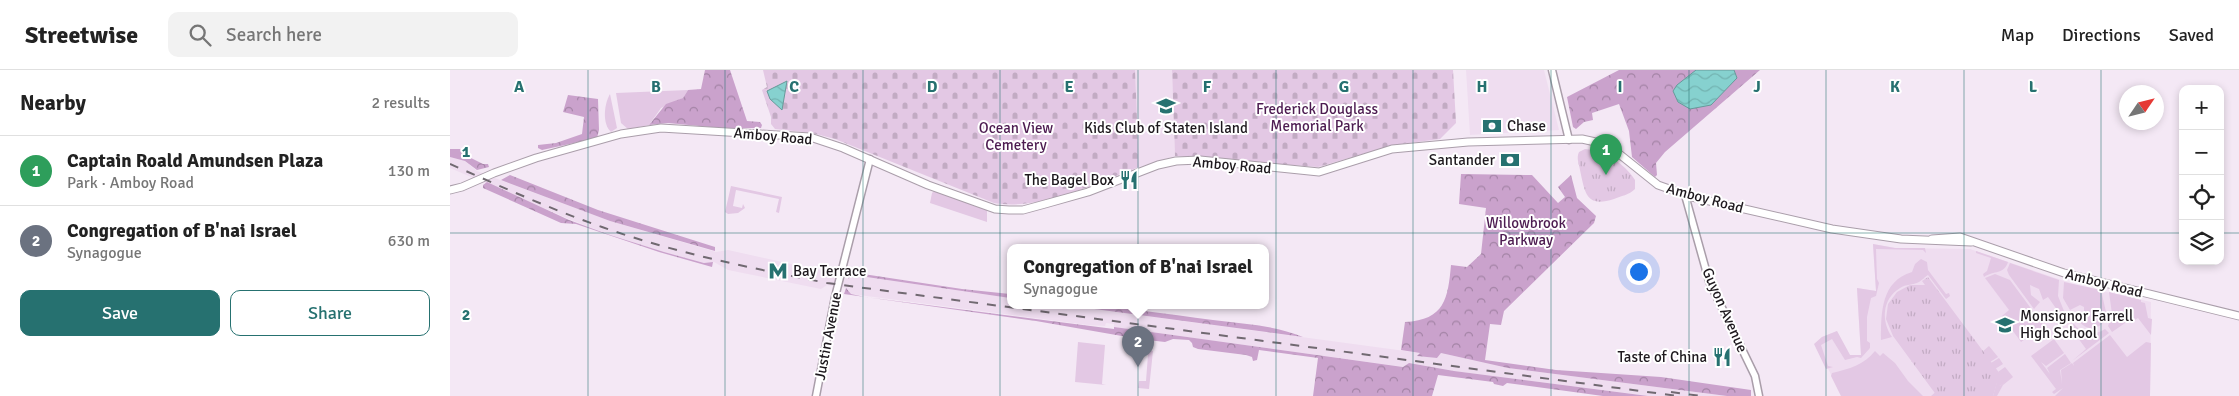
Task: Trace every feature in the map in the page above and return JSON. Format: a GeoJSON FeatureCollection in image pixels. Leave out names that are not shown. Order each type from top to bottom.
{"type":"FeatureCollection","features":[{"type":"Feature","properties":{"kind":"main road","name":"Amboy Road"},"geometry":{"type":"LineString","coordinates":[[450,190],[536,158],[621,134],[661,128],[798,135],[827,142],[928,185],[995,209],[1009,210],[1023,210],[1084,193],[1158,165],[1176,161],[1200,160],[1318,172],[1392,149],[1468,142],[1585,140],[1607,146],[1619,153],[1651,182],[1685,195],[1811,225],[1901,239],[1971,242],[2064,273],[2239,316]]}},
{"type":"Feature","properties":{"kind":"street"},"geometry":{"type":"LineString","coordinates":[[1552,70],[1569,140]]}},
{"type":"Feature","properties":{"kind":"street","name":"Justin Avenue"},"geometry":{"type":"LineString","coordinates":[[816,396],[835,297],[870,159]]}},
{"type":"Feature","properties":{"kind":"street","name":"Guyon Avenue"},"geometry":{"type":"LineString","coordinates":[[1685,195],[1709,281],[1754,373],[1759,394]]}},
{"type":"Feature","properties":{"kind":"shaded area"},"geometry":{"type":"Polygon","coordinates":[[[1135,70],[1172,70],[1175,156],[1139,167],[1135,70]]]}},
{"type":"Feature","properties":{"kind":"shaded area"},"geometry":{"type":"Polygon","coordinates":[[[1466,70],[1544,70],[1559,130],[1470,135],[1466,70]]]}},
{"type":"Feature","properties":{"kind":"shaded area"},"geometry":{"type":"Polygon","coordinates":[[[450,157],[465,161],[477,171],[610,221],[716,252],[728,250],[827,272],[829,275],[848,279],[853,275],[1007,298],[1007,309],[1094,309],[1420,353],[1418,356],[1437,358],[1441,353],[1508,368],[1727,396],[1648,396],[1454,371],[1409,363],[1404,367],[1114,327],[1114,324],[1106,323],[1105,326],[1088,325],[851,294],[846,288],[827,285],[821,289],[728,270],[714,262],[704,263],[610,235],[450,168],[450,157]]]}},
{"type":"Feature","properties":{"kind":"shaded area","name":"Monsignor Farrell High School"},"geometry":{"type":"Polygon","coordinates":[[[1873,244],[1896,248],[1970,249],[2079,286],[2151,302],[2150,396],[1841,396],[1816,343],[1822,337],[1837,331],[1850,355],[1861,356],[1857,288],[1876,291],[1873,244]]]}},
{"type":"Feature","properties":{"kind":"green space"},"geometry":{"type":"Polygon","coordinates":[[[705,70],[730,70],[747,121],[760,122],[761,128],[743,128],[741,130],[668,123],[649,125],[666,104],[683,98],[688,90],[701,89],[705,70]]]}},
{"type":"Feature","properties":{"kind":"green space","name":"Ocean View Cemetery"},"geometry":{"type":"Polygon","coordinates":[[[763,70],[1135,70],[1139,167],[1086,188],[1049,199],[1030,203],[994,203],[835,139],[812,133],[775,129],[771,124],[771,117],[762,90],[767,87],[763,70]]]}},
{"type":"Feature","properties":{"kind":"green space","name":"Frederick Douglass Memorial Park"},"geometry":{"type":"Polygon","coordinates":[[[1172,70],[1453,70],[1456,123],[1440,139],[1394,145],[1318,167],[1175,156],[1172,70]]]}},
{"type":"Feature","properties":{"kind":"green space"},"geometry":{"type":"Polygon","coordinates":[[[1619,70],[1760,70],[1665,152],[1656,163],[1657,175],[1655,177],[1632,157],[1629,131],[1619,104],[1592,113],[1593,120],[1584,122],[1576,129],[1573,127],[1567,97],[1619,70]]]}},
{"type":"Feature","properties":{"kind":"green space"},"geometry":{"type":"Polygon","coordinates":[[[688,90],[683,98],[661,108],[649,125],[628,129],[621,123],[616,93],[688,90]]]}},
{"type":"Feature","properties":{"kind":"green space"},"geometry":{"type":"Polygon","coordinates":[[[610,94],[617,128],[611,132],[605,119],[606,103],[610,94]]]}},
{"type":"Feature","properties":{"kind":"green space"},"geometry":{"type":"Polygon","coordinates":[[[568,95],[598,99],[599,130],[597,138],[542,150],[538,148],[538,145],[556,143],[582,134],[584,117],[563,112],[568,95]]]}},
{"type":"Feature","properties":{"kind":"green space"},"geometry":{"type":"Polygon","coordinates":[[[450,149],[468,149],[467,156],[483,164],[488,164],[489,167],[477,170],[465,161],[450,157],[450,149]]]}},
{"type":"Feature","properties":{"kind":"green space"},"geometry":{"type":"Polygon","coordinates":[[[1585,149],[1600,152],[1620,163],[1635,180],[1635,189],[1628,194],[1605,201],[1598,202],[1588,197],[1583,186],[1578,161],[1579,152],[1585,149]]]}},
{"type":"Feature","properties":{"kind":"green space","name":"Willowbrook Parkway"},"geometry":{"type":"Polygon","coordinates":[[[1461,174],[1532,175],[1558,203],[1565,197],[1558,187],[1571,175],[1577,198],[1596,216],[1594,223],[1504,311],[1501,325],[1490,324],[1485,360],[1556,370],[1661,377],[1751,390],[1751,396],[1727,396],[1508,368],[1441,353],[1437,358],[1417,356],[1420,353],[1401,350],[1405,322],[1429,317],[1442,305],[1446,297],[1451,265],[1467,267],[1481,254],[1486,208],[1459,204],[1461,174]]]}},
{"type":"Feature","properties":{"kind":"green space"},"geometry":{"type":"Polygon","coordinates":[[[510,175],[598,210],[715,247],[715,251],[610,221],[501,180],[510,175]]]}},
{"type":"Feature","properties":{"kind":"green space"},"geometry":{"type":"Polygon","coordinates":[[[487,182],[569,220],[664,252],[704,263],[713,262],[712,267],[659,252],[576,224],[561,223],[483,188],[483,185],[487,182]]]}},
{"type":"Feature","properties":{"kind":"green space"},"geometry":{"type":"Polygon","coordinates":[[[731,186],[782,197],[779,213],[776,212],[779,199],[736,190],[733,206],[742,208],[743,204],[745,208],[738,213],[728,214],[725,212],[731,186]]]}},
{"type":"Feature","properties":{"kind":"green space"},"geometry":{"type":"Polygon","coordinates":[[[934,191],[987,210],[987,222],[930,203],[934,191]]]}},
{"type":"Feature","properties":{"kind":"green space"},"geometry":{"type":"Polygon","coordinates":[[[1873,244],[1895,248],[1925,248],[1926,253],[1923,250],[1876,249],[1877,279],[1879,283],[1876,296],[1871,298],[1867,317],[1867,341],[1870,343],[1870,348],[1861,358],[1845,360],[1832,339],[1821,345],[1828,366],[1833,367],[1826,369],[1814,344],[1822,337],[1837,331],[1850,355],[1861,355],[1857,288],[1876,291],[1873,244]]]}},
{"type":"Feature","properties":{"kind":"green space"},"geometry":{"type":"Polygon","coordinates":[[[1976,251],[2008,262],[2001,271],[1984,277],[1983,274],[1987,271],[1991,258],[1976,253],[1976,251]]]}},
{"type":"Feature","properties":{"kind":"green space"},"geometry":{"type":"Polygon","coordinates":[[[1921,259],[1927,262],[1928,270],[1946,294],[1949,293],[1950,296],[1946,299],[1928,275],[1919,282],[1900,288],[1890,298],[1885,311],[1886,324],[1892,337],[1881,340],[1881,319],[1889,290],[1902,276],[1912,272],[1915,264],[1921,259]]]}},
{"type":"Feature","properties":{"kind":"green space"},"geometry":{"type":"Polygon","coordinates":[[[2010,263],[2059,280],[2058,296],[2064,311],[2060,314],[2048,297],[2043,300],[2039,289],[2030,285],[2031,295],[2040,302],[2034,309],[2009,275],[2007,270],[2010,263]]]}},
{"type":"Feature","properties":{"kind":"green space"},"geometry":{"type":"Polygon","coordinates":[[[850,272],[962,289],[1007,294],[1007,298],[853,275],[848,279],[850,272]]]}},
{"type":"Feature","properties":{"kind":"green space"},"geometry":{"type":"Polygon","coordinates":[[[1995,274],[2010,280],[2044,326],[2021,342],[2002,316],[2009,310],[1985,278],[1995,274]]]}},
{"type":"Feature","properties":{"kind":"green space"},"geometry":{"type":"Polygon","coordinates":[[[1928,277],[2006,382],[2000,386],[1997,383],[1993,396],[1937,396],[1893,336],[1886,319],[1888,304],[1897,292],[1910,285],[1925,285],[1922,281],[1928,277]]]}},
{"type":"Feature","properties":{"kind":"green space"},"geometry":{"type":"Polygon","coordinates":[[[2064,282],[2101,290],[2106,312],[2102,324],[2095,328],[2088,328],[2076,318],[2084,311],[2084,307],[2080,305],[2070,310],[2063,298],[2064,282]]]}},
{"type":"Feature","properties":{"kind":"green space"},"geometry":{"type":"Polygon","coordinates":[[[846,288],[851,294],[864,297],[844,294],[846,288]]]}},
{"type":"Feature","properties":{"kind":"green space"},"geometry":{"type":"Polygon","coordinates":[[[2109,292],[2141,300],[2141,302],[2145,303],[2148,318],[2152,319],[2151,335],[2138,318],[2133,321],[2131,319],[2112,332],[2108,326],[2112,314],[2109,292]]]}},
{"type":"Feature","properties":{"kind":"green space"},"geometry":{"type":"Polygon","coordinates":[[[869,297],[1114,329],[1114,327],[1403,367],[1409,363],[1454,371],[1648,396],[1603,396],[1507,383],[1503,386],[1493,382],[1438,375],[1432,396],[1313,396],[1318,358],[1259,350],[1257,360],[1253,361],[1252,357],[1246,355],[1198,349],[1193,347],[1189,340],[1173,339],[1165,342],[1139,339],[1036,321],[869,297]]]}},
{"type":"Feature","properties":{"kind":"green space"},"geometry":{"type":"Polygon","coordinates":[[[1094,309],[1125,309],[1270,327],[1303,337],[1094,309]]]}},
{"type":"Feature","properties":{"kind":"green space"},"geometry":{"type":"Polygon","coordinates":[[[2074,324],[2085,332],[2097,333],[2105,329],[2109,333],[2072,361],[2086,349],[2070,327],[2074,324]]]}},
{"type":"Feature","properties":{"kind":"green space"},"geometry":{"type":"Polygon","coordinates":[[[2110,335],[2127,357],[2146,342],[2151,343],[2150,396],[2055,396],[2063,388],[2054,394],[2052,392],[2056,389],[2031,356],[2054,339],[2064,353],[2046,366],[2041,362],[2050,374],[2047,368],[2065,354],[2071,363],[2060,370],[2062,384],[2061,370],[2072,363],[2074,366],[2073,363],[2110,335]]]}},
{"type":"Feature","properties":{"kind":"green space"},"geometry":{"type":"Polygon","coordinates":[[[1078,342],[1105,345],[1102,384],[1106,385],[1075,382],[1078,342]]]}},
{"type":"Feature","properties":{"kind":"green space"},"geometry":{"type":"Polygon","coordinates":[[[1989,346],[1998,357],[1990,362],[1999,358],[2003,364],[1995,369],[2000,386],[2005,382],[1998,372],[2005,367],[2013,377],[2003,385],[1997,396],[1993,396],[1997,382],[1945,396],[1931,396],[1989,346]]]}},
{"type":"Feature","properties":{"kind":"green space"},"geometry":{"type":"Polygon","coordinates":[[[1131,349],[1153,351],[1149,389],[1138,388],[1139,381],[1146,381],[1148,355],[1130,353],[1131,349]]]}},
{"type":"Feature","properties":{"kind":"green space"},"geometry":{"type":"Polygon","coordinates":[[[1875,351],[1880,356],[1883,353],[1895,363],[1908,381],[1923,396],[1841,396],[1831,376],[1832,373],[1861,363],[1875,351]]]}},
{"type":"Feature","properties":{"kind":"water"},"geometry":{"type":"Polygon","coordinates":[[[1696,70],[1734,70],[1737,78],[1711,105],[1690,109],[1678,102],[1673,91],[1677,85],[1696,70]]]}},
{"type":"Feature","properties":{"kind":"water"},"geometry":{"type":"Polygon","coordinates":[[[787,81],[782,110],[770,99],[767,91],[787,81]]]}},
{"type":"Feature","properties":{"kind":"railway"},"geometry":{"type":"LineString","coordinates":[[450,164],[563,213],[657,245],[770,272],[827,283],[1007,307]]}},
{"type":"Feature","properties":{"kind":"railway"},"geometry":{"type":"LineString","coordinates":[[1023,309],[1678,396]]}},
{"type":"Feature","properties":{"kind":"railway"},"geometry":{"type":"LineString","coordinates":[[1671,392],[1701,396]]}},
{"type":"Feature","properties":{"kind":"place","name":"Kids Club of Staten Island"},"geometry":{"type":"Point","coordinates":[1166,106]}},
{"type":"Feature","properties":{"kind":"place","name":"Chase"},"geometry":{"type":"Point","coordinates":[1492,126]}},
{"type":"Feature","properties":{"kind":"place","name":"Santander"},"geometry":{"type":"Point","coordinates":[1510,160]}},
{"type":"Feature","properties":{"kind":"place","name":"Captain Roald Amundsen Plaza"},"geometry":{"type":"Point","coordinates":[1606,175]}},
{"type":"Feature","properties":{"kind":"place","name":"The Bagel Box"},"geometry":{"type":"Point","coordinates":[1129,180]}},
{"type":"Feature","properties":{"kind":"place","name":"Bay Terrace"},"geometry":{"type":"Point","coordinates":[778,271]}},
{"type":"Feature","properties":{"kind":"place","name":"Monsignor Farrell High School"},"geometry":{"type":"Point","coordinates":[2005,325]}},
{"type":"Feature","properties":{"kind":"place","name":"Taste of China"},"geometry":{"type":"Point","coordinates":[1722,357]}},
{"type":"Feature","properties":{"kind":"place","name":"Congregation of B'nai Israel"},"geometry":{"type":"Point","coordinates":[1138,367]}}]}
